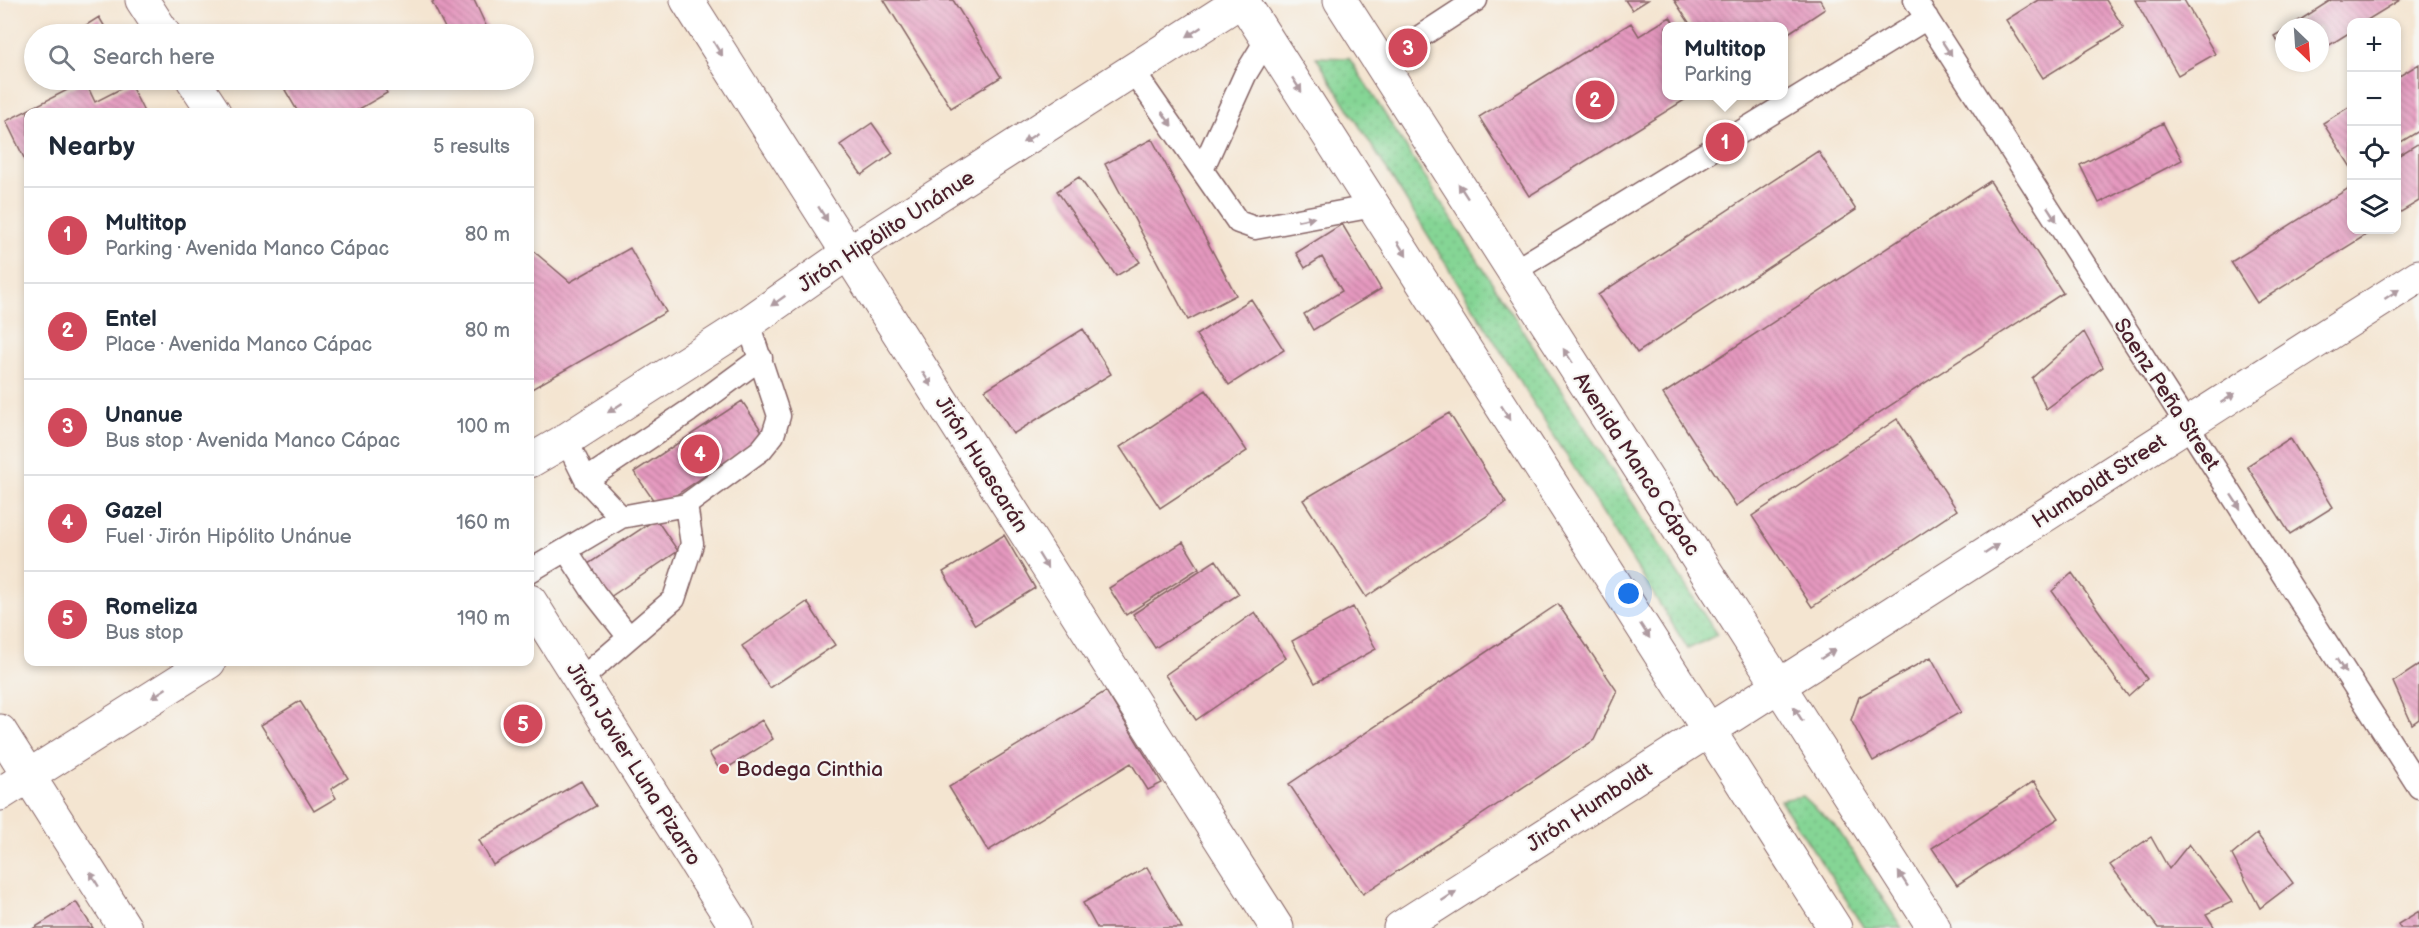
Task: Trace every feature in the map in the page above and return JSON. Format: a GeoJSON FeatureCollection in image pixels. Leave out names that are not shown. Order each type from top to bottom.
{"type":"FeatureCollection","features":[{"type":"Feature","properties":{"kind":"street"},"geometry":{"type":"LineString","coordinates":[[142,0],[158,24]]}},
{"type":"Feature","properties":{"kind":"street","name":"Jirón Huascarán"},"geometry":{"type":"LineString","coordinates":[[687,0],[1277,928]]}},
{"type":"Feature","properties":{"kind":"street"},"geometry":{"type":"LineString","coordinates":[[1242,0],[1835,928]]}},
{"type":"Feature","properties":{"kind":"street","name":"Jirón Hipólito Unánue"},"geometry":{"type":"LineString","coordinates":[[534,459],[748,322],[848,253],[1242,0]]}},
{"type":"Feature","properties":{"kind":"street","name":"Avenida Manco Cápac"},"geometry":{"type":"LineString","coordinates":[[1340,0],[1934,928]]}},
{"type":"Feature","properties":{"kind":"street"},"geometry":{"type":"LineString","coordinates":[[200,90],[211,108]]}},
{"type":"Feature","properties":{"kind":"street","name":"Humboldt Street"},"geometry":{"type":"LineString","coordinates":[[1779,685],[2419,276]]}},
{"type":"Feature","properties":{"kind":"street","name":"Jirón Javier Luna Pizarro"},"geometry":{"type":"LineString","coordinates":[[534,606],[737,928]]}},
{"type":"Feature","properties":{"kind":"street"},"geometry":{"type":"LineString","coordinates":[[0,794],[203,666]]}},
{"type":"Feature","properties":{"kind":"street","name":"Jirón Humboldt"},"geometry":{"type":"LineString","coordinates":[[1400,928],[1779,685]]}},
{"type":"Feature","properties":{"kind":"street"},"geometry":{"type":"LineString","coordinates":[[0,731],[125,928]]}},
{"type":"Feature","properties":{"kind":"lane"},"geometry":{"type":"LineString","coordinates":[[1379,60],[1476,0]]}},
{"type":"Feature","properties":{"kind":"lane"},"geometry":{"type":"LineString","coordinates":[[1788,95],[1921,9]]}},
{"type":"Feature","properties":{"kind":"lane","name":"Saenz Peña Street"},"geometry":{"type":"LineString","coordinates":[[1921,9],[2419,787]]}},
{"type":"Feature","properties":{"kind":"lane"},"geometry":{"type":"LineString","coordinates":[[1202,170],[1245,75],[1267,39]]}},
{"type":"Feature","properties":{"kind":"lane"},"geometry":{"type":"LineString","coordinates":[[1133,71],[1238,222],[1255,228],[1374,206]]}},
{"type":"Feature","properties":{"kind":"lane"},"geometry":{"type":"LineString","coordinates":[[1514,271],[1780,100]]}},
{"type":"Feature","properties":{"kind":"lane"},"geometry":{"type":"LineString","coordinates":[[534,569],[621,517],[686,505],[761,450],[773,435],[779,416],[748,322]]}},
{"type":"Feature","properties":{"kind":"lane"},"geometry":{"type":"LineString","coordinates":[[586,480],[689,411],[761,358]]}},
{"type":"Feature","properties":{"kind":"lane"},"geometry":{"type":"LineString","coordinates":[[566,440],[586,480],[621,517]]}},
{"type":"Feature","properties":{"kind":"lane"},"geometry":{"type":"LineString","coordinates":[[581,679],[674,598],[692,544],[686,505]]}},
{"type":"Feature","properties":{"kind":"lane"},"geometry":{"type":"LineString","coordinates":[[566,550],[594,593],[628,636]]}},
{"type":"Feature","properties":{"kind":"green space"},"geometry":{"type":"Polygon","coordinates":[[[1316,57],[1349,58],[1717,635],[1688,649],[1316,57]]]}},
{"type":"Feature","properties":{"kind":"green space"},"geometry":{"type":"Polygon","coordinates":[[[1803,796],[1837,828],[1902,928],[1865,928],[1780,800],[1803,796]]]}},
{"type":"Feature","properties":{"kind":"building"},"geometry":{"type":"Polygon","coordinates":[[[436,0],[474,0],[485,24],[443,24],[432,2],[436,0]]]}},
{"type":"Feature","properties":{"kind":"building"},"geometry":{"type":"Polygon","coordinates":[[[884,0],[953,0],[1001,77],[951,108],[884,0]]]}},
{"type":"Feature","properties":{"kind":"building"},"geometry":{"type":"Polygon","coordinates":[[[1625,0],[1648,0],[1632,10],[1625,0]]]}},
{"type":"Feature","properties":{"kind":"building"},"geometry":{"type":"Polygon","coordinates":[[[1674,0],[1820,0],[1825,9],[1788,33],[1788,22],[1689,22],[1674,0]]]}},
{"type":"Feature","properties":{"kind":"building"},"geometry":{"type":"Polygon","coordinates":[[[2038,0],[2106,0],[2124,28],[2043,78],[2006,20],[2038,0]]]}},
{"type":"Feature","properties":{"kind":"building"},"geometry":{"type":"Polygon","coordinates":[[[2135,0],[2184,0],[2215,54],[2178,75],[2135,0]]]}},
{"type":"Feature","properties":{"kind":"building"},"geometry":{"type":"Polygon","coordinates":[[[2331,0],[2400,0],[2371,18],[2347,18],[2347,34],[2329,45],[2329,18],[2303,18],[2331,0]]]}},
{"type":"Feature","properties":{"kind":"building"},"geometry":{"type":"Polygon","coordinates":[[[99,17],[103,24],[88,24],[99,17]]]}},
{"type":"Feature","properties":{"kind":"building"},"geometry":{"type":"Polygon","coordinates":[[[1670,17],[1673,22],[1662,22],[1662,100],[1685,100],[1529,196],[1479,117],[1631,23],[1639,36],[1670,17]]]}},
{"type":"Feature","properties":{"kind":"building"},"geometry":{"type":"Polygon","coordinates":[[[2419,64],[2419,131],[2401,142],[2401,126],[2401,75],[2419,64]]]}},
{"type":"Feature","properties":{"kind":"building"},"geometry":{"type":"Polygon","coordinates":[[[67,90],[89,90],[95,102],[118,90],[133,90],[142,108],[32,108],[67,90]]]}},
{"type":"Feature","properties":{"kind":"building"},"geometry":{"type":"Polygon","coordinates":[[[285,90],[385,90],[387,93],[361,108],[296,108],[285,90]]]}},
{"type":"Feature","properties":{"kind":"building"},"geometry":{"type":"Polygon","coordinates":[[[2347,108],[2347,161],[2323,123],[2347,108]]]}},
{"type":"Feature","properties":{"kind":"building"},"geometry":{"type":"Polygon","coordinates":[[[24,112],[24,158],[6,121],[24,112]]]}},
{"type":"Feature","properties":{"kind":"building"},"geometry":{"type":"Polygon","coordinates":[[[872,123],[893,153],[862,175],[840,145],[872,123]]]}},
{"type":"Feature","properties":{"kind":"building"},"geometry":{"type":"Polygon","coordinates":[[[2163,123],[2182,160],[2099,203],[2080,165],[2163,123]]]}},
{"type":"Feature","properties":{"kind":"building"},"geometry":{"type":"Polygon","coordinates":[[[1152,139],[1236,295],[1188,320],[1105,164],[1152,139]]]}},
{"type":"Feature","properties":{"kind":"building"},"geometry":{"type":"Polygon","coordinates":[[[2419,143],[2419,201],[2401,212],[2401,180],[2401,154],[2419,143]]]}},
{"type":"Feature","properties":{"kind":"building"},"geometry":{"type":"Polygon","coordinates":[[[1818,151],[1856,210],[1637,353],[1598,295],[1818,151]]]}},
{"type":"Feature","properties":{"kind":"building"},"geometry":{"type":"Polygon","coordinates":[[[1079,177],[1140,262],[1116,276],[1057,191],[1079,177]]]}},
{"type":"Feature","properties":{"kind":"building"},"geometry":{"type":"Polygon","coordinates":[[[1990,181],[2063,293],[1736,506],[1663,394],[1990,181]]]}},
{"type":"Feature","properties":{"kind":"building"},"geometry":{"type":"Polygon","coordinates":[[[2347,189],[2347,234],[2368,234],[2257,303],[2231,262],[2347,189]]]}},
{"type":"Feature","properties":{"kind":"building"},"geometry":{"type":"Polygon","coordinates":[[[1342,224],[1381,289],[1313,330],[1304,314],[1342,291],[1322,257],[1305,268],[1296,253],[1342,224]]]}},
{"type":"Feature","properties":{"kind":"building"},"geometry":{"type":"Polygon","coordinates":[[[630,248],[666,312],[534,388],[534,252],[570,282],[630,248]]]}},
{"type":"Feature","properties":{"kind":"building"},"geometry":{"type":"Polygon","coordinates":[[[1251,299],[1284,350],[1229,385],[1196,335],[1251,299]]]}},
{"type":"Feature","properties":{"kind":"building"},"geometry":{"type":"Polygon","coordinates":[[[1083,329],[1111,374],[1013,434],[985,390],[1083,329]]]}},
{"type":"Feature","properties":{"kind":"building"},"geometry":{"type":"Polygon","coordinates":[[[2084,332],[2103,367],[2046,409],[2032,378],[2084,332]]]}},
{"type":"Feature","properties":{"kind":"building"},"geometry":{"type":"Polygon","coordinates":[[[1206,390],[1247,451],[1160,508],[1120,447],[1206,390]]]}},
{"type":"Feature","properties":{"kind":"building"},"geometry":{"type":"Polygon","coordinates":[[[742,401],[765,436],[658,507],[634,472],[742,401]]]}},
{"type":"Feature","properties":{"kind":"building"},"geometry":{"type":"Polygon","coordinates":[[[1449,413],[1506,503],[1366,597],[1303,500],[1449,413]]]}},
{"type":"Feature","properties":{"kind":"building"},"geometry":{"type":"Polygon","coordinates":[[[1897,419],[1957,510],[1812,607],[1752,516],[1897,419]]]}},
{"type":"Feature","properties":{"kind":"building"},"geometry":{"type":"Polygon","coordinates":[[[2290,438],[2333,507],[2290,534],[2247,466],[2290,438]]]}},
{"type":"Feature","properties":{"kind":"building"},"geometry":{"type":"Polygon","coordinates":[[[656,519],[678,551],[607,599],[585,566],[656,519]]]}},
{"type":"Feature","properties":{"kind":"building"},"geometry":{"type":"Polygon","coordinates":[[[1004,535],[1035,588],[975,625],[943,572],[1004,535]]]}},
{"type":"Feature","properties":{"kind":"building"},"geometry":{"type":"Polygon","coordinates":[[[1183,542],[1199,568],[1126,615],[1109,588],[1183,542]]]}},
{"type":"Feature","properties":{"kind":"building"},"geometry":{"type":"Polygon","coordinates":[[[1216,560],[1239,594],[1155,648],[1133,614],[1216,560]]]}},
{"type":"Feature","properties":{"kind":"building"},"geometry":{"type":"Polygon","coordinates":[[[2072,573],[2147,679],[2128,696],[2052,591],[2072,573]]]}},
{"type":"Feature","properties":{"kind":"building"},"geometry":{"type":"Polygon","coordinates":[[[807,602],[835,645],[770,688],[742,646],[807,602]]]}},
{"type":"Feature","properties":{"kind":"building"},"geometry":{"type":"Polygon","coordinates":[[[1558,604],[1617,691],[1594,740],[1363,894],[1289,784],[1558,604]]]}},
{"type":"Feature","properties":{"kind":"building"},"geometry":{"type":"Polygon","coordinates":[[[1353,607],[1376,649],[1315,683],[1292,641],[1353,607]]]}},
{"type":"Feature","properties":{"kind":"building"},"geometry":{"type":"Polygon","coordinates":[[[1255,612],[1286,658],[1196,720],[1165,675],[1255,612]]]}},
{"type":"Feature","properties":{"kind":"building"},"geometry":{"type":"Polygon","coordinates":[[[1931,657],[1961,712],[1873,761],[1851,720],[1859,697],[1931,657]]]}},
{"type":"Feature","properties":{"kind":"building"},"geometry":{"type":"Polygon","coordinates":[[[2419,665],[2419,719],[2412,724],[2393,682],[2419,665]]]}},
{"type":"Feature","properties":{"kind":"building"},"geometry":{"type":"Polygon","coordinates":[[[1106,691],[1162,783],[1148,790],[1131,763],[988,851],[949,787],[1106,691]]]}},
{"type":"Feature","properties":{"kind":"building"},"geometry":{"type":"Polygon","coordinates":[[[300,701],[348,778],[331,789],[336,798],[314,811],[261,725],[300,701]]]}},
{"type":"Feature","properties":{"kind":"building"},"geometry":{"type":"Polygon","coordinates":[[[762,720],[773,739],[721,772],[709,753],[762,720]]]}},
{"type":"Feature","properties":{"kind":"building"},"geometry":{"type":"Polygon","coordinates":[[[581,781],[596,806],[493,865],[479,840],[581,781]]]}},
{"type":"Feature","properties":{"kind":"building"},"geometry":{"type":"Polygon","coordinates":[[[2034,781],[2059,818],[1957,885],[1932,848],[2034,781]]]}},
{"type":"Feature","properties":{"kind":"building"},"geometry":{"type":"Polygon","coordinates":[[[2257,834],[2293,883],[2260,908],[2232,855],[2257,834]]]}},
{"type":"Feature","properties":{"kind":"building"},"geometry":{"type":"Polygon","coordinates":[[[2151,837],[2169,869],[2189,844],[2232,902],[2206,914],[2215,928],[2158,928],[2110,865],[2151,837]]]}},
{"type":"Feature","properties":{"kind":"building"},"geometry":{"type":"Polygon","coordinates":[[[1147,867],[1182,928],[1097,928],[1083,903],[1147,867]]]}},
{"type":"Feature","properties":{"kind":"building"},"geometry":{"type":"Polygon","coordinates":[[[76,902],[93,928],[34,928],[76,902]]]}},
{"type":"Feature","properties":{"kind":"building"},"geometry":{"type":"Polygon","coordinates":[[[2419,911],[2419,928],[2400,928],[2398,924],[2419,911]]]}},
{"type":"Feature","properties":{"kind":"place","name":"Unanue"},"geometry":{"type":"Point","coordinates":[1408,48]}},
{"type":"Feature","properties":{"kind":"place","name":"Entel"},"geometry":{"type":"Point","coordinates":[1595,100]}},
{"type":"Feature","properties":{"kind":"place","name":"Multitop"},"geometry":{"type":"Point","coordinates":[1725,142]}},
{"type":"Feature","properties":{"kind":"place","name":"Gazel"},"geometry":{"type":"Point","coordinates":[700,454]}},
{"type":"Feature","properties":{"kind":"place","name":"Romeliza"},"geometry":{"type":"Point","coordinates":[523,724]}},
{"type":"Feature","properties":{"kind":"place","name":"Bodega Cinthia"},"geometry":{"type":"Point","coordinates":[724,769]}}]}
